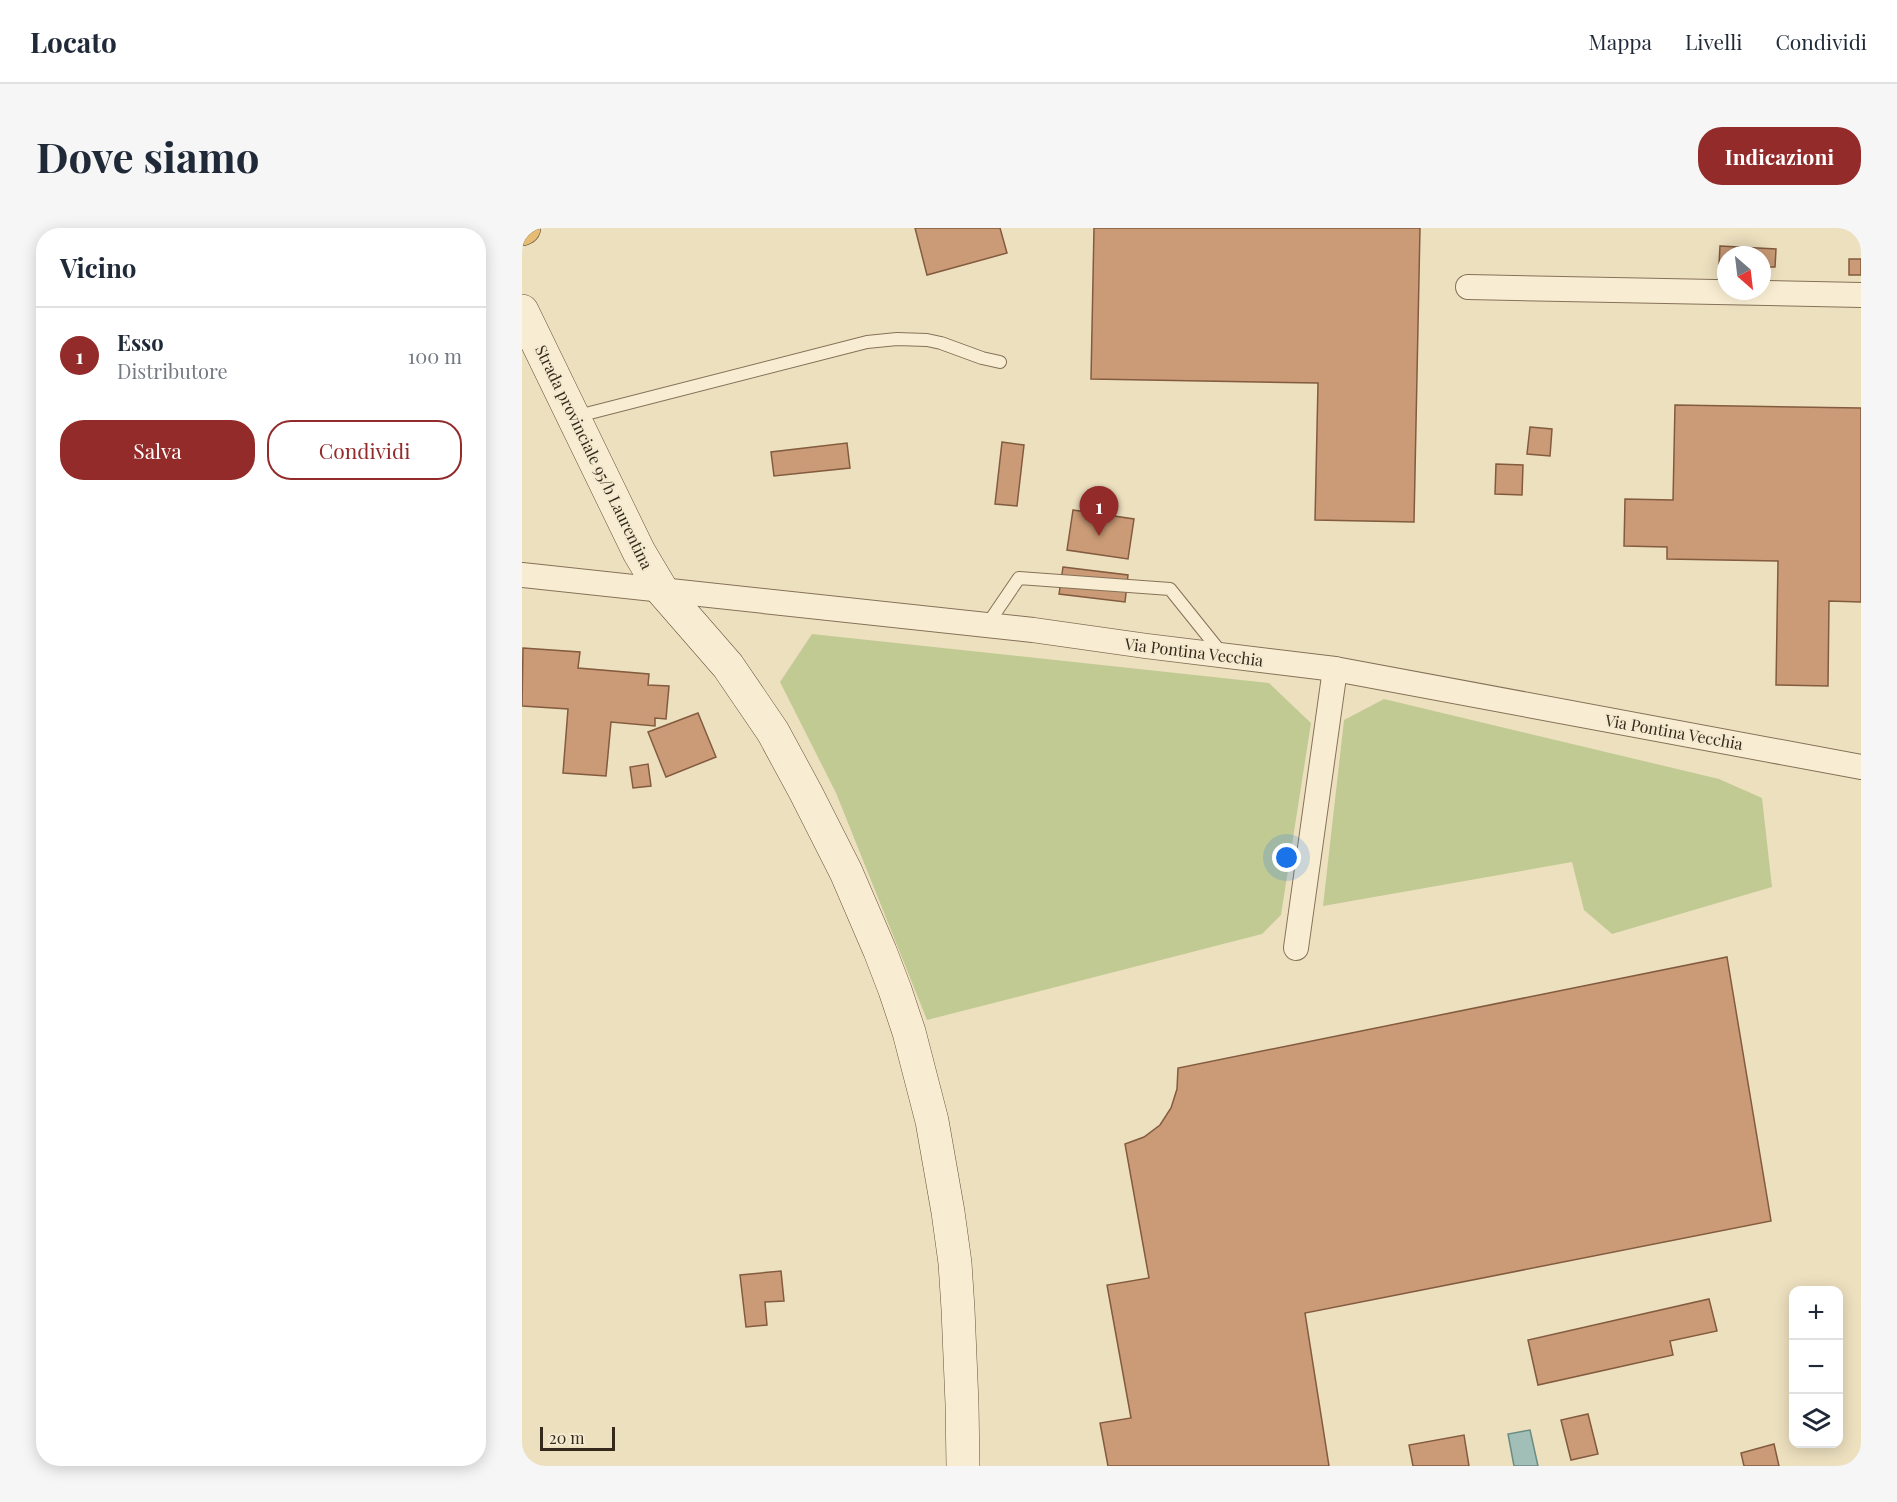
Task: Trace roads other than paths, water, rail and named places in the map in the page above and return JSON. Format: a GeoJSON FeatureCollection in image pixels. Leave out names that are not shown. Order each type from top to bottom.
{"type":"FeatureCollection","features":[{"type":"Feature","properties":{"kind":"main road","name":"Strada provinciale 95/b Laurentina"},"geometry":{"type":"LineString","coordinates":[[522,311],[639,552],[662,589],[728,666],[784,752],[846,872],[895,990],[909,1032],[932,1121],[948,1212],[958,1309],[963,1466]]}},
{"type":"Feature","properties":{"kind":"street"},"geometry":{"type":"LineString","coordinates":[[1468,287],[1861,295]]}},
{"type":"Feature","properties":{"kind":"street","name":"Via Pontina Vecchia"},"geometry":{"type":"LineString","coordinates":[[522,575],[987,625],[1335,669],[1858,765]]}},
{"type":"Feature","properties":{"kind":"street"},"geometry":{"type":"LineString","coordinates":[[1296,948],[1335,669]]}},
{"type":"Feature","properties":{"kind":"lane"},"geometry":{"type":"LineString","coordinates":[[573,417],[875,341],[927,340],[1000,362]]}},
{"type":"Feature","properties":{"kind":"lane"},"geometry":{"type":"LineString","coordinates":[[987,625],[1019,578],[1170,589],[1224,656]]}},
{"type":"Feature","properties":{"kind":"water"},"geometry":{"type":"Polygon","coordinates":[[[1530,1430],[1538,1466],[1514,1466],[1508,1434],[1530,1430]]]}},
{"type":"Feature","properties":{"kind":"place","name":"Esso"},"geometry":{"type":"Point","coordinates":[1099,536]}}]}
